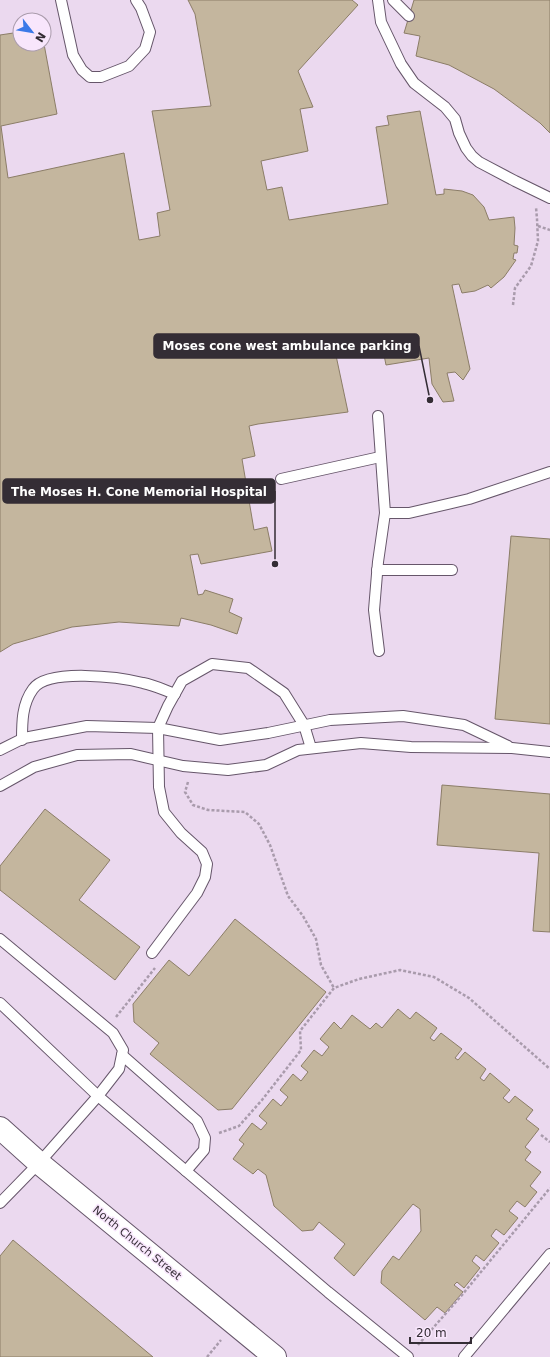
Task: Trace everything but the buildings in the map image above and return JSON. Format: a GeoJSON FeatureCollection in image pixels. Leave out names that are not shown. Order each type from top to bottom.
{"type":"FeatureCollection","features":[{"type":"Feature","properties":{"kind":"main road","name":"North Church Street"},"geometry":{"type":"LineString","coordinates":[[0,1128],[39,1163],[275,1357]]}},
{"type":"Feature","properties":{"kind":"lane"},"geometry":{"type":"LineString","coordinates":[[60,0],[73,55],[82,70],[90,77],[101,77],[129,66],[145,49],[150,32],[142,8],[136,0]]}},
{"type":"Feature","properties":{"kind":"lane"},"geometry":{"type":"LineString","coordinates":[[378,0],[381,22],[401,64],[414,84],[444,107],[455,118],[459,133],[466,148],[472,156],[479,162],[550,198]]}},
{"type":"Feature","properties":{"kind":"lane"},"geometry":{"type":"LineString","coordinates":[[393,0],[409,16]]}},
{"type":"Feature","properties":{"kind":"lane"},"geometry":{"type":"LineString","coordinates":[[378,416],[385,513],[374,610],[379,651]]}},
{"type":"Feature","properties":{"kind":"lane"},"geometry":{"type":"LineString","coordinates":[[281,478],[380,457]]}},
{"type":"Feature","properties":{"kind":"lane"},"geometry":{"type":"LineString","coordinates":[[385,513],[410,513],[469,499],[550,472]]}},
{"type":"Feature","properties":{"kind":"lane"},"geometry":{"type":"LineString","coordinates":[[378,570],[452,570]]}},
{"type":"Feature","properties":{"kind":"lane"},"geometry":{"type":"LineString","coordinates":[[152,953],[197,892],[205,877],[207,864],[202,852],[181,832],[164,812],[159,787],[158,728],[182,681],[212,664],[248,668],[284,693],[304,725],[311,748]]}},
{"type":"Feature","properties":{"kind":"lane"},"geometry":{"type":"LineString","coordinates":[[22,740],[24,709],[30,693],[37,684],[43,681],[53,678],[92,675],[143,682],[175,694]]}},
{"type":"Feature","properties":{"kind":"lane"},"geometry":{"type":"LineString","coordinates":[[0,750],[22,740],[87,726],[158,728],[220,740],[268,733],[330,720],[403,716],[464,725],[512,748]]}},
{"type":"Feature","properties":{"kind":"lane"},"geometry":{"type":"LineString","coordinates":[[0,786],[34,767],[77,755],[132,754],[191,767],[228,770],[266,764],[298,750],[361,743],[411,747],[512,748],[550,752]]}},
{"type":"Feature","properties":{"kind":"lane"},"geometry":{"type":"LineString","coordinates":[[0,940],[113,1032],[123,1050],[119,1069],[98,1096],[39,1163],[0,1203]]}},
{"type":"Feature","properties":{"kind":"lane"},"geometry":{"type":"LineString","coordinates":[[0,1003],[98,1096],[328,1292],[408,1357]]}},
{"type":"Feature","properties":{"kind":"lane"},"geometry":{"type":"LineString","coordinates":[[122,1056],[197,1121],[205,1138],[204,1150],[186,1171]]}},
{"type":"Feature","properties":{"kind":"lane"},"geometry":{"type":"LineString","coordinates":[[464,1357],[550,1254]]}},
{"type":"Feature","properties":{"kind":"path"},"geometry":{"type":"LineString","coordinates":[[513,304],[515,288],[531,266],[538,241],[535,191]]}},
{"type":"Feature","properties":{"kind":"path"},"geometry":{"type":"LineString","coordinates":[[538,226],[550,230]]}},
{"type":"Feature","properties":{"kind":"path"},"geometry":{"type":"LineString","coordinates":[[191,767],[185,792],[193,805],[208,810],[245,812],[259,824],[270,845],[288,896],[316,939],[321,965],[334,988]]}},
{"type":"Feature","properties":{"kind":"path"},"geometry":{"type":"LineString","coordinates":[[108,1028],[159,962],[152,953]]}},
{"type":"Feature","properties":{"kind":"path"},"geometry":{"type":"LineString","coordinates":[[205,1138],[239,1126],[262,1100],[301,1050],[300,1031],[334,988],[358,979],[400,970],[434,977],[469,998],[550,1069]]}},
{"type":"Feature","properties":{"kind":"path"},"geometry":{"type":"LineString","coordinates":[[541,1135],[550,1142]]}},
{"type":"Feature","properties":{"kind":"path"},"geometry":{"type":"LineString","coordinates":[[418,1346],[550,1188]]}},
{"type":"Feature","properties":{"kind":"place","name":"Moses cone west ambulance parking"},"geometry":{"type":"Point","coordinates":[430,400]}},
{"type":"Feature","properties":{"kind":"place","name":"The Moses H. Cone Memorial Hospital"},"geometry":{"type":"Point","coordinates":[275,564]}}]}
